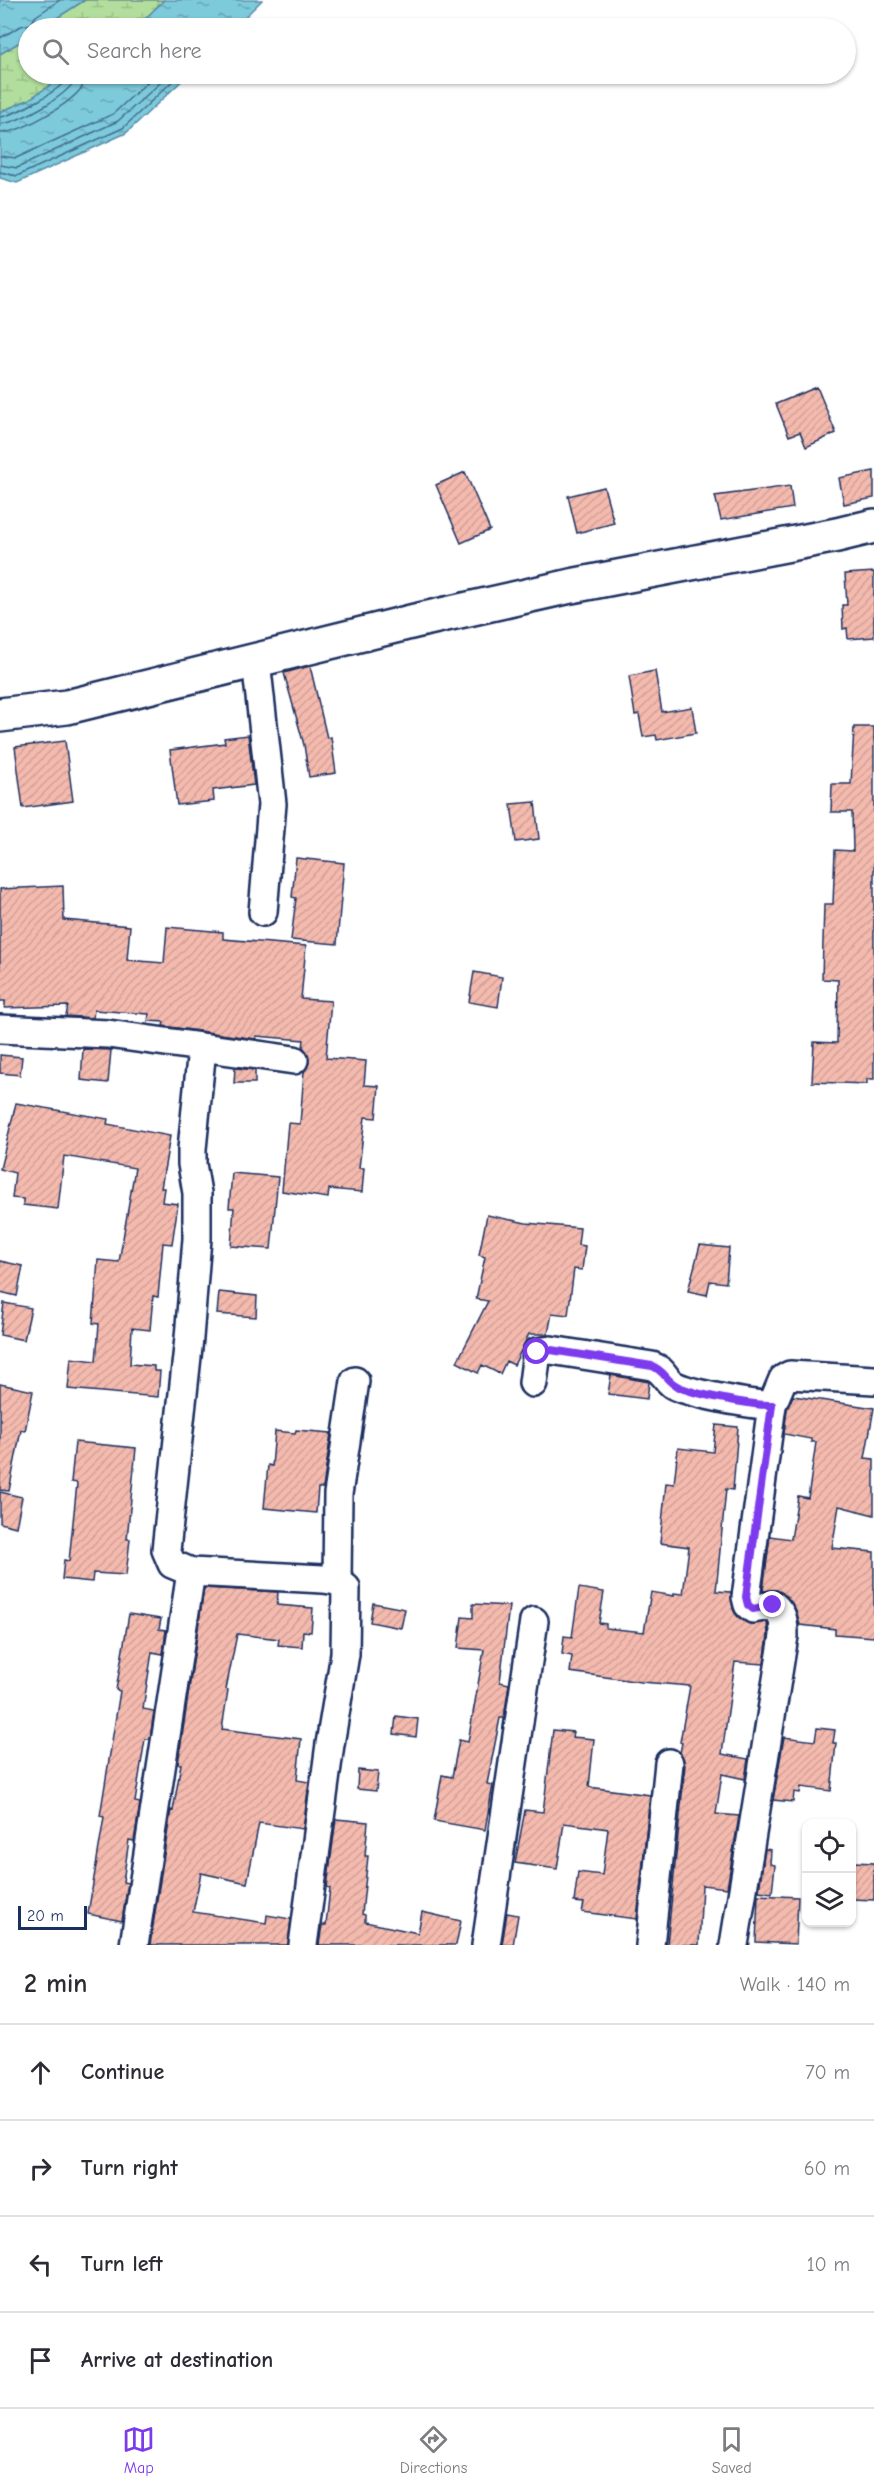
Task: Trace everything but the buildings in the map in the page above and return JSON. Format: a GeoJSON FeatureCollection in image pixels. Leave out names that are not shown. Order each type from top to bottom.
{"type":"FeatureCollection","features":[{"type":"Feature","properties":{"kind":"street"},"geometry":{"type":"LineString","coordinates":[[0,715],[78,705],[415,621],[560,589],[874,526]]}},
{"type":"Feature","properties":{"kind":"street"},"geometry":{"type":"LineString","coordinates":[[256,662],[272,804],[263,912]]}},
{"type":"Feature","properties":{"kind":"street"},"geometry":{"type":"LineString","coordinates":[[0,1029],[108,1034],[294,1060]]}},
{"type":"Feature","properties":{"kind":"street"},"geometry":{"type":"LineString","coordinates":[[202,1047],[192,1149],[197,1193],[196,1250],[166,1550],[172,1564],[191,1572],[337,1581],[346,1588],[345,1654],[330,1744],[303,1945]]}},
{"type":"Feature","properties":{"kind":"street"},"geometry":{"type":"LineString","coordinates":[[533,1383],[537,1352],[551,1350],[652,1366],[664,1372],[670,1383],[684,1390],[772,1405]]}},
{"type":"Feature","properties":{"kind":"street"},"geometry":{"type":"LineString","coordinates":[[734,1945],[784,1636],[784,1621],[780,1611],[773,1605],[753,1609],[748,1605],[746,1597],[772,1405],[783,1379],[790,1375],[874,1380]]}},
{"type":"Feature","properties":{"kind":"street"},"geometry":{"type":"LineString","coordinates":[[337,1581],[338,1494],[355,1381]]}},
{"type":"Feature","properties":{"kind":"street"},"geometry":{"type":"LineString","coordinates":[[134,1945],[191,1572]]}},
{"type":"Feature","properties":{"kind":"street"},"geometry":{"type":"LineString","coordinates":[[486,1945],[534,1621]]}},
{"type":"Feature","properties":{"kind":"street"},"geometry":{"type":"LineString","coordinates":[[650,1945],[669,1763]]}},
{"type":"Feature","properties":{"kind":"green space"},"geometry":{"type":"Polygon","coordinates":[[[85,0],[164,0],[146,18],[57,18],[85,0]]]}},
{"type":"Feature","properties":{"kind":"green space"},"geometry":{"type":"Polygon","coordinates":[[[18,43],[18,84],[52,84],[28,100],[0,112],[0,54],[18,43]]]}},
{"type":"Feature","properties":{"kind":"water"},"geometry":{"type":"Polygon","coordinates":[[[0,0],[85,0],[57,18],[18,18],[18,43],[0,54],[0,0]]]}},
{"type":"Feature","properties":{"kind":"water"},"geometry":{"type":"Polygon","coordinates":[[[164,0],[262,0],[244,18],[146,18],[164,0]]]}},
{"type":"Feature","properties":{"kind":"water"},"geometry":{"type":"Polygon","coordinates":[[[52,84],[178,84],[126,133],[17,183],[0,178],[0,112],[28,100],[52,84]]]}},
{"type":"Feature","properties":{"kind":"route"},"geometry":{"type":"LineString","coordinates":[[537,1352],[551,1350],[652,1366],[664,1372],[670,1383],[684,1390],[772,1405],[746,1597],[748,1605],[753,1609],[773,1605]]}}]}
